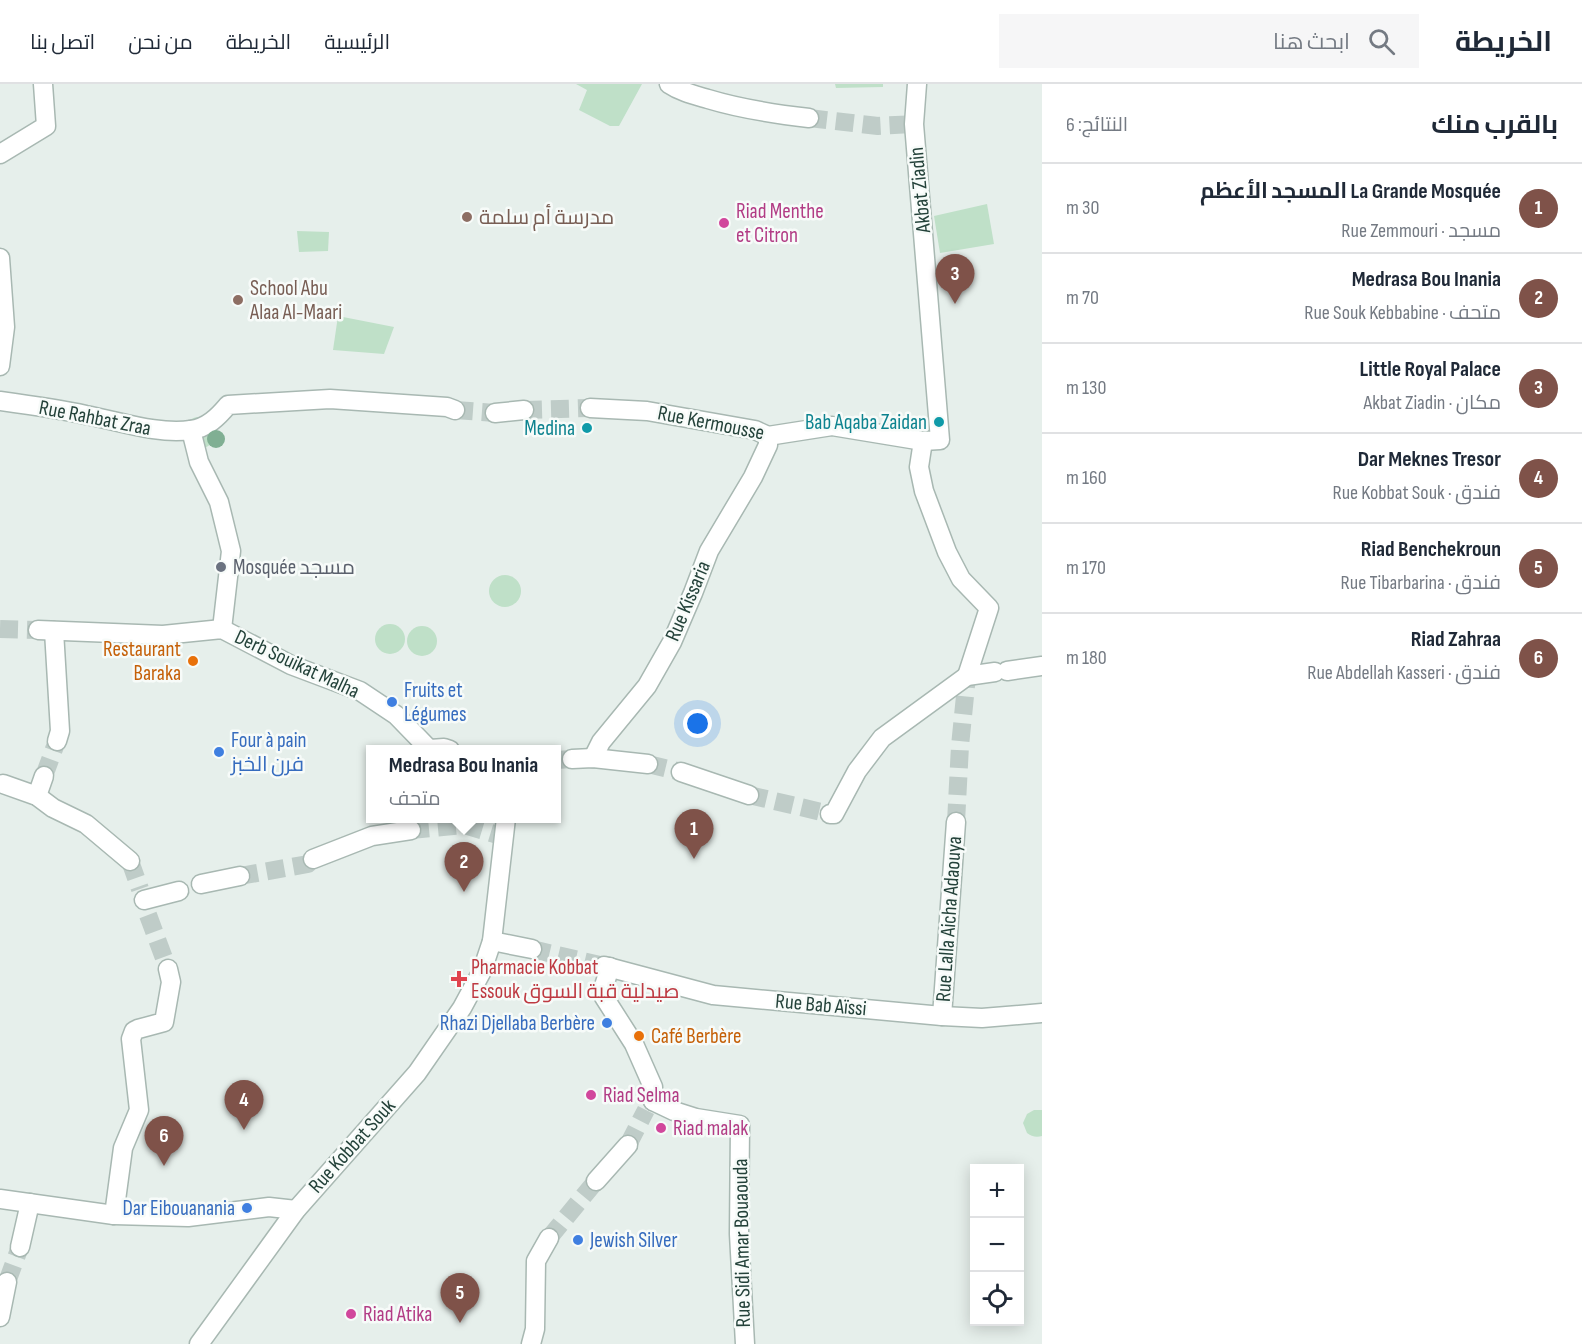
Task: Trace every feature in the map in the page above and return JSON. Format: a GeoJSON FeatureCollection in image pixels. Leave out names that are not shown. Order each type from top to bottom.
{"type":"FeatureCollection","features":[{"type":"Feature","properties":{"kind":"street"},"geometry":{"type":"LineString","coordinates":[[0,154],[46,126],[43,84]]}},
{"type":"Feature","properties":{"kind":"street"},"geometry":{"type":"LineString","coordinates":[[669,84],[681,91],[728,105],[765,113],[809,118]]}},
{"type":"Feature","properties":{"kind":"street","name":"Akbat Ziadin"},"geometry":{"type":"LineString","coordinates":[[917,84],[914,124],[921,214],[931,440],[919,467],[924,491],[946,552],[961,579],[988,608],[967,676]]}},
{"type":"Feature","properties":{"kind":"street"},"geometry":{"type":"LineString","coordinates":[[0,258],[5,327],[0,366]]}},
{"type":"Feature","properties":{"kind":"street"},"geometry":{"type":"LineString","coordinates":[[222,629],[231,551],[219,502],[199,462],[191,430],[207,425],[228,405],[330,399],[447,407],[454,410]]}},
{"type":"Feature","properties":{"kind":"street","name":"Rue Rahbat Zraa"},"geometry":{"type":"LineString","coordinates":[[0,400],[161,430],[191,430]]}},
{"type":"Feature","properties":{"kind":"street","name":"Rue Kermousse"},"geometry":{"type":"LineString","coordinates":[[590,408],[647,411],[755,430],[768,436],[832,426],[931,440]]}},
{"type":"Feature","properties":{"kind":"street"},"geometry":{"type":"LineString","coordinates":[[495,413],[524,410]]}},
{"type":"Feature","properties":{"kind":"street","name":"Rue Kissaria"},"geometry":{"type":"LineString","coordinates":[[593,758],[602,742],[647,686],[672,642],[709,551],[753,477],[768,445],[768,436]]}},
{"type":"Feature","properties":{"kind":"street","name":"Derb Souikat Malha"},"geometry":{"type":"LineString","coordinates":[[57,741],[60,732],[46,630],[163,635],[222,629],[291,665],[360,691],[396,715],[426,745]]}},
{"type":"Feature","properties":{"kind":"street"},"geometry":{"type":"LineString","coordinates":[[830,814],[834,814],[856,771],[882,738],[967,676],[1042,666]]}},
{"type":"Feature","properties":{"kind":"street"},"geometry":{"type":"LineString","coordinates":[[572,759],[593,758],[648,764]]}},
{"type":"Feature","properties":{"kind":"street"},"geometry":{"type":"LineString","coordinates":[[681,772],[749,795]]}},
{"type":"Feature","properties":{"kind":"street"},"geometry":{"type":"LineString","coordinates":[[37,796],[44,776]]}},
{"type":"Feature","properties":{"kind":"street"},"geometry":{"type":"LineString","coordinates":[[3,784],[37,796],[53,808],[86,824],[129,861]]}},
{"type":"Feature","properties":{"kind":"street","name":"Rue Lalla Aicha Adaouya"},"geometry":{"type":"LineString","coordinates":[[942,1016],[956,822]]}},
{"type":"Feature","properties":{"kind":"street","name":"Rue Kobbat Souk"},"geometry":{"type":"LineString","coordinates":[[199,1344],[296,1210],[417,1073],[462,1008],[482,971],[492,941],[506,823]]}},
{"type":"Feature","properties":{"kind":"street"},"geometry":{"type":"LineString","coordinates":[[313,859],[372,836],[411,830]]}},
{"type":"Feature","properties":{"kind":"street"},"geometry":{"type":"LineString","coordinates":[[201,885],[240,876]]}},
{"type":"Feature","properties":{"kind":"street"},"geometry":{"type":"LineString","coordinates":[[144,901],[179,891]]}},
{"type":"Feature","properties":{"kind":"street"},"geometry":{"type":"LineString","coordinates":[[492,941],[532,949]]}},
{"type":"Feature","properties":{"kind":"street","name":"Rue Bab Aïssi"},"geometry":{"type":"LineString","coordinates":[[650,1105],[653,1087],[634,1044],[604,997],[607,967],[713,995],[942,1016],[982,1018],[1042,1013]]}},
{"type":"Feature","properties":{"kind":"street"},"geometry":{"type":"LineString","coordinates":[[114,1215],[123,1148],[139,1110],[132,1039],[134,1031],[164,1022],[171,982],[168,969]]}},
{"type":"Feature","properties":{"kind":"street","name":"Rue Sidi Amar Bouaouda"},"geometry":{"type":"LineString","coordinates":[[650,1105],[696,1118],[740,1125],[739,1234],[745,1344]]}},
{"type":"Feature","properties":{"kind":"street"},"geometry":{"type":"LineString","coordinates":[[596,1181],[628,1145]]}},
{"type":"Feature","properties":{"kind":"street"},"geometry":{"type":"LineString","coordinates":[[0,1200],[114,1215],[188,1217],[269,1207],[296,1210]]}},
{"type":"Feature","properties":{"kind":"street"},"geometry":{"type":"LineString","coordinates":[[20,1246],[30,1203]]}},
{"type":"Feature","properties":{"kind":"street"},"geometry":{"type":"LineString","coordinates":[[531,1344],[535,1329],[536,1261],[549,1238]]}},
{"type":"Feature","properties":{"kind":"street"},"geometry":{"type":"LineString","coordinates":[[0,1317],[7,1282]]}},
{"type":"Feature","properties":{"kind":"green space"},"geometry":{"type":"Polygon","coordinates":[[[576,84],[642,84],[619,126],[610,126],[579,110],[587,90],[576,84]]]}},
{"type":"Feature","properties":{"kind":"green space"},"geometry":{"type":"Polygon","coordinates":[[[835,84],[883,84],[883,87],[836,88],[835,84]]]}},
{"type":"Feature","properties":{"kind":"green space"},"geometry":{"type":"Polygon","coordinates":[[[987,204],[994,244],[940,253],[934,216],[987,204]]]}},
{"type":"Feature","properties":{"kind":"green space"},"geometry":{"type":"Polygon","coordinates":[[[297,231],[329,232],[328,251],[299,252],[297,231]]]}},
{"type":"Feature","properties":{"kind":"green space"},"geometry":{"type":"Polygon","coordinates":[[[338,316],[394,327],[384,354],[333,350],[338,316]]]}},
{"type":"Feature","properties":{"kind":"green space"},"geometry":{"type":"Polygon","coordinates":[[[199,417],[210,422],[215,433],[210,444],[199,449],[188,444],[183,433],[188,422],[199,417]]]}},
{"type":"Feature","properties":{"kind":"green space"},"geometry":{"type":"Polygon","coordinates":[[[505,575],[517,579],[521,591],[517,603],[505,607],[493,603],[489,591],[493,579],[505,575]]]}},
{"type":"Feature","properties":{"kind":"green space"},"geometry":{"type":"Polygon","coordinates":[[[390,624],[401,628],[405,639],[401,650],[390,654],[379,650],[375,639],[379,628],[390,624]]]}},
{"type":"Feature","properties":{"kind":"green space"},"geometry":{"type":"Polygon","coordinates":[[[422,626],[433,630],[437,641],[433,652],[422,656],[411,652],[407,641],[411,630],[422,626]]]}},
{"type":"Feature","properties":{"kind":"green space"},"geometry":{"type":"Polygon","coordinates":[[[1034,1110],[1042,1110],[1042,1136],[1036,1137],[1027,1133],[1023,1123],[1027,1114],[1034,1110]]]}},
{"type":"Feature","properties":{"kind":"tunnel"},"geometry":{"type":"LineString","coordinates":[[809,118],[878,126],[914,124]]}},
{"type":"Feature","properties":{"kind":"tunnel"},"geometry":{"type":"LineString","coordinates":[[524,410],[590,408]]}},
{"type":"Feature","properties":{"kind":"tunnel"},"geometry":{"type":"LineString","coordinates":[[455,410],[495,413]]}},
{"type":"Feature","properties":{"kind":"tunnel"},"geometry":{"type":"LineString","coordinates":[[0,629],[38,630]]}},
{"type":"Feature","properties":{"kind":"tunnel"},"geometry":{"type":"LineString","coordinates":[[956,822],[967,676]]}},
{"type":"Feature","properties":{"kind":"tunnel"},"geometry":{"type":"LineString","coordinates":[[44,776],[57,741]]}},
{"type":"Feature","properties":{"kind":"tunnel"},"geometry":{"type":"LineString","coordinates":[[561,760],[572,759]]}},
{"type":"Feature","properties":{"kind":"tunnel"},"geometry":{"type":"LineString","coordinates":[[648,764],[681,772]]}},
{"type":"Feature","properties":{"kind":"tunnel"},"geometry":{"type":"LineString","coordinates":[[749,795],[830,814]]}},
{"type":"Feature","properties":{"kind":"tunnel"},"geometry":{"type":"LineString","coordinates":[[411,830],[464,825],[504,837]]}},
{"type":"Feature","properties":{"kind":"tunnel"},"geometry":{"type":"LineString","coordinates":[[240,876],[308,864],[313,859]]}},
{"type":"Feature","properties":{"kind":"tunnel"},"geometry":{"type":"LineString","coordinates":[[130,861],[140,889]]}},
{"type":"Feature","properties":{"kind":"tunnel"},"geometry":{"type":"LineString","coordinates":[[148,915],[168,969]]}},
{"type":"Feature","properties":{"kind":"tunnel"},"geometry":{"type":"LineString","coordinates":[[532,949],[604,966]]}},
{"type":"Feature","properties":{"kind":"tunnel"},"geometry":{"type":"LineString","coordinates":[[628,1145],[646,1110]]}},
{"type":"Feature","properties":{"kind":"tunnel"},"geometry":{"type":"LineString","coordinates":[[549,1238],[596,1181]]}},
{"type":"Feature","properties":{"kind":"tunnel"},"geometry":{"type":"LineString","coordinates":[[7,1282],[20,1247]]}},
{"type":"Feature","properties":{"kind":"place","name":"مدرسة أم سلمة"},"geometry":{"type":"Point","coordinates":[467,217]}},
{"type":"Feature","properties":{"kind":"place","name":"Riad Menthe et Citron"},"geometry":{"type":"Point","coordinates":[724,223]}},
{"type":"Feature","properties":{"kind":"place","name":"School Abu Alaa Al-Maari"},"geometry":{"type":"Point","coordinates":[238,300]}},
{"type":"Feature","properties":{"kind":"place","name":"Little Royal Palace"},"geometry":{"type":"Point","coordinates":[955,304]}},
{"type":"Feature","properties":{"kind":"place","name":"Bab Aqaba Zaidan"},"geometry":{"type":"Point","coordinates":[939,422]}},
{"type":"Feature","properties":{"kind":"place","name":"Medina"},"geometry":{"type":"Point","coordinates":[587,428]}},
{"type":"Feature","properties":{"kind":"place","name":"Mosquée مسجد"},"geometry":{"type":"Point","coordinates":[221,567]}},
{"type":"Feature","properties":{"kind":"place","name":"Restaurant Baraka"},"geometry":{"type":"Point","coordinates":[193,661]}},
{"type":"Feature","properties":{"kind":"place","name":"Fruits et Légumes"},"geometry":{"type":"Point","coordinates":[392,702]}},
{"type":"Feature","properties":{"kind":"place","name":"Four à pain فرن الخبز"},"geometry":{"type":"Point","coordinates":[219,752]}},
{"type":"Feature","properties":{"kind":"place","name":"La Grande Mosquée المسجد الأعظم"},"geometry":{"type":"Point","coordinates":[694,859]}},
{"type":"Feature","properties":{"kind":"place","name":"Medrasa Bou Inania"},"geometry":{"type":"Point","coordinates":[464,892]}},
{"type":"Feature","properties":{"kind":"place","name":"Pharmacie Kobbat Essouk صيدلية قبة السوق"},"geometry":{"type":"Point","coordinates":[459,979]}},
{"type":"Feature","properties":{"kind":"place","name":"Rhazi Djellaba Berbère"},"geometry":{"type":"Point","coordinates":[607,1023]}},
{"type":"Feature","properties":{"kind":"place","name":"Café Berbère"},"geometry":{"type":"Point","coordinates":[639,1036]}},
{"type":"Feature","properties":{"kind":"place","name":"Riad Selma"},"geometry":{"type":"Point","coordinates":[591,1095]}},
{"type":"Feature","properties":{"kind":"place","name":"Riad malak"},"geometry":{"type":"Point","coordinates":[661,1128]}},
{"type":"Feature","properties":{"kind":"place","name":"Dar Meknes Tresor"},"geometry":{"type":"Point","coordinates":[244,1130]}},
{"type":"Feature","properties":{"kind":"place","name":"Riad Zahraa"},"geometry":{"type":"Point","coordinates":[164,1166]}},
{"type":"Feature","properties":{"kind":"place","name":"Dar Eibouanania"},"geometry":{"type":"Point","coordinates":[247,1208]}},
{"type":"Feature","properties":{"kind":"place","name":"Jewish Silver"},"geometry":{"type":"Point","coordinates":[578,1240]}},
{"type":"Feature","properties":{"kind":"place","name":"Riad Atika"},"geometry":{"type":"Point","coordinates":[351,1314]}},
{"type":"Feature","properties":{"kind":"place","name":"Riad Benchekroun"},"geometry":{"type":"Point","coordinates":[460,1323]}}]}
